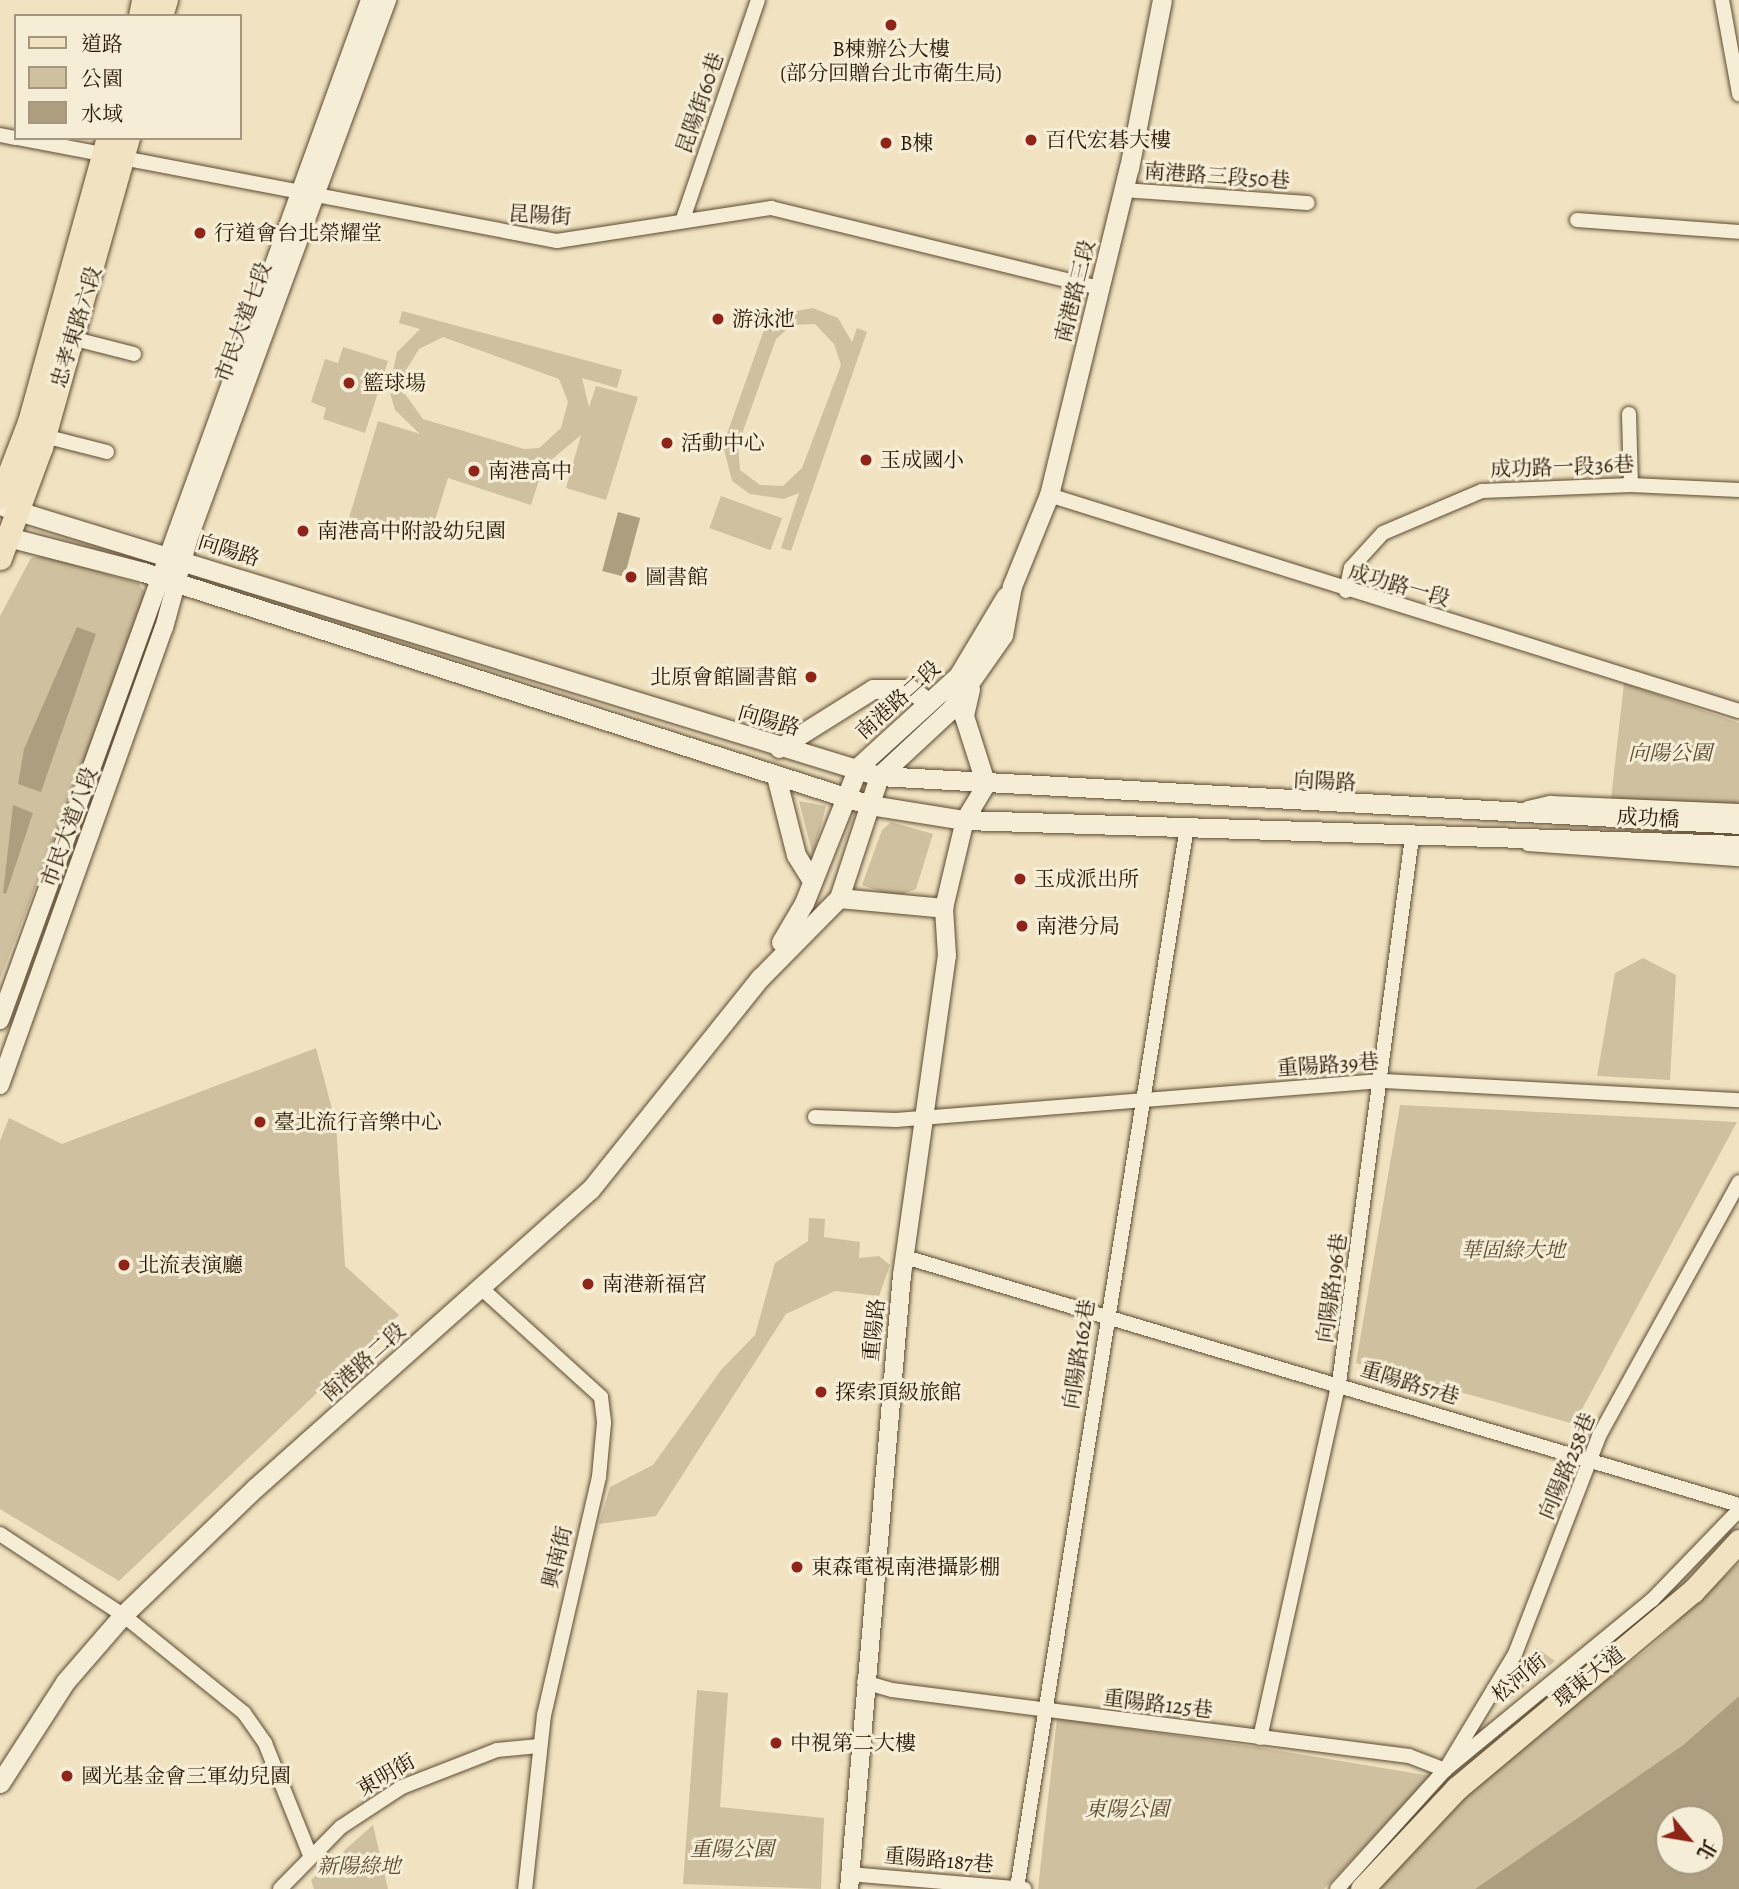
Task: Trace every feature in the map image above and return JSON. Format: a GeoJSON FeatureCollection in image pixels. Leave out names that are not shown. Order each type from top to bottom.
{"type":"FeatureCollection","features":[{"type":"Feature","properties":{"kind":"main road","name":"南港路三段"},"geometry":{"type":"LineString","coordinates":[[1012,586],[1049,495],[1124,190],[1161,0]]}},
{"type":"Feature","properties":{"kind":"main road","name":"忠孝東路六段"},"geometry":{"type":"LineString","coordinates":[[3,544],[9,509],[44,436],[71,338],[115,148]]}},
{"type":"Feature","properties":{"kind":"main road","name":"忠孝東路六段"},"geometry":{"type":"LineString","coordinates":[[0,497],[29,422],[115,148]]}},
{"type":"Feature","properties":{"kind":"main road","name":"向陽路"},"geometry":{"type":"LineString","coordinates":[[9,509],[175,558],[779,748],[858,767],[879,776],[986,785],[1521,810],[1556,816]]}},
{"type":"Feature","properties":{"kind":"main road"},"geometry":{"type":"LineString","coordinates":[[3,544],[168,581],[870,805],[965,820],[1516,841]]}},
{"type":"Feature","properties":{"kind":"main road","name":"南港路二段"},"geometry":{"type":"LineString","coordinates":[[0,1783],[65,1682],[123,1615],[590,1190],[760,978],[839,898],[879,776],[972,682],[1003,635],[1012,586]]}},
{"type":"Feature","properties":{"kind":"main road","name":"南港路二段"},"geometry":{"type":"LineString","coordinates":[[760,978],[811,881],[842,796],[858,767],[925,699],[958,676],[1012,586]]}},
{"type":"Feature","properties":{"kind":"main road"},"geometry":{"type":"LineString","coordinates":[[972,682],[964,716],[986,785]]}},
{"type":"Feature","properties":{"kind":"main road"},"geometry":{"type":"LineString","coordinates":[[779,748],[873,689],[910,689],[925,699]]}},
{"type":"Feature","properties":{"kind":"main road"},"geometry":{"type":"LineString","coordinates":[[776,776],[796,855],[811,881]]}},
{"type":"Feature","properties":{"kind":"main road","name":"成功橋"},"geometry":{"type":"LineString","coordinates":[[1556,816],[1739,824]]}},
{"type":"Feature","properties":{"kind":"main road","name":"成功橋"},"geometry":{"type":"LineString","coordinates":[[1516,841],[1554,837],[1739,845]]}},
{"type":"Feature","properties":{"kind":"main road"},"geometry":{"type":"LineString","coordinates":[[839,898],[944,908]]}},
{"type":"Feature","properties":{"kind":"main road","name":"環東大道"},"geometry":{"type":"LineString","coordinates":[[1362,1889],[1457,1788],[1693,1591],[1739,1542]]}},
{"type":"Feature","properties":{"kind":"street","name":"市民大道七段"},"geometry":{"type":"LineString","coordinates":[[168,581],[305,196],[370,0]]}},
{"type":"Feature","properties":{"kind":"street","name":"市民大道七段"},"geometry":{"type":"LineString","coordinates":[[305,196],[387,0]]}},
{"type":"Feature","properties":{"kind":"street","name":"昆陽街60巷"},"geometry":{"type":"LineString","coordinates":[[683,219],[758,0]]}},
{"type":"Feature","properties":{"kind":"street"},"geometry":{"type":"LineString","coordinates":[[1722,0],[1739,94]]}},
{"type":"Feature","properties":{"kind":"street","name":"昆陽街"},"geometry":{"type":"LineString","coordinates":[[37,140],[115,148],[305,196],[557,241],[683,219],[788,210],[1099,288]]}},
{"type":"Feature","properties":{"kind":"street","name":"南港路三段50巷"},"geometry":{"type":"LineString","coordinates":[[1124,190],[1308,203]]}},
{"type":"Feature","properties":{"kind":"street"},"geometry":{"type":"LineString","coordinates":[[1577,220],[1739,232]]}},
{"type":"Feature","properties":{"kind":"street"},"geometry":{"type":"LineString","coordinates":[[71,338],[134,354]]}},
{"type":"Feature","properties":{"kind":"street"},"geometry":{"type":"LineString","coordinates":[[1629,414],[1631,485]]}},
{"type":"Feature","properties":{"kind":"street"},"geometry":{"type":"LineString","coordinates":[[44,436],[107,452]]}},
{"type":"Feature","properties":{"kind":"street","name":"成功路一段36巷"},"geometry":{"type":"LineString","coordinates":[[1346,591],[1351,568],[1383,533],[1447,503],[1482,491],[1531,486],[1631,485],[1739,489]]}},
{"type":"Feature","properties":{"kind":"street","name":"成功路一段"},"geometry":{"type":"LineString","coordinates":[[1049,495],[1346,591],[1739,711]]}},
{"type":"Feature","properties":{"kind":"street","name":"市民大道八段"},"geometry":{"type":"LineString","coordinates":[[0,1020],[168,581]]}},
{"type":"Feature","properties":{"kind":"street","name":"市民大道八段"},"geometry":{"type":"LineString","coordinates":[[0,1085],[168,581]]}},
{"type":"Feature","properties":{"kind":"street","name":"重陽路"},"geometry":{"type":"LineString","coordinates":[[850,1881],[864,1682],[905,1257],[921,1117],[947,956],[944,908],[965,820],[986,785]]}},
{"type":"Feature","properties":{"kind":"street"},"geometry":{"type":"LineString","coordinates":[[1521,810],[1550,803],[1739,811]]}},
{"type":"Feature","properties":{"kind":"street","name":"向陽路162巷"},"geometry":{"type":"LineString","coordinates":[[1020,1889],[1043,1711],[1187,827]]}},
{"type":"Feature","properties":{"kind":"street","name":"向陽路196巷"},"geometry":{"type":"LineString","coordinates":[[1260,1738],[1339,1383],[1384,1081],[1412,838]]}},
{"type":"Feature","properties":{"kind":"street"},"geometry":{"type":"LineString","coordinates":[[1516,841],[1551,850],[1739,859]]}},
{"type":"Feature","properties":{"kind":"street","name":"重陽路39巷"},"geometry":{"type":"LineString","coordinates":[[814,1117],[921,1117],[1384,1081],[1739,1100]]}},
{"type":"Feature","properties":{"kind":"street","name":"向陽路258巷"},"geometry":{"type":"LineString","coordinates":[[1444,1770],[1533,1616],[1588,1461],[1739,1182]]}},
{"type":"Feature","properties":{"kind":"street","name":"重陽路57巷"},"geometry":{"type":"LineString","coordinates":[[905,1257],[1339,1383],[1739,1505]]}},
{"type":"Feature","properties":{"kind":"street","name":"興南街"},"geometry":{"type":"LineString","coordinates":[[481,1288],[601,1397],[604,1423],[599,1477],[539,1746],[525,1889]]}},
{"type":"Feature","properties":{"kind":"street","name":"松河街"},"geometry":{"type":"LineString","coordinates":[[1336,1889],[1444,1770],[1652,1600],[1739,1510]]}},
{"type":"Feature","properties":{"kind":"street"},"geometry":{"type":"LineString","coordinates":[[0,1534],[123,1615],[232,1700],[257,1728],[310,1855]]}},
{"type":"Feature","properties":{"kind":"street","name":"重陽路125巷"},"geometry":{"type":"LineString","coordinates":[[864,1682],[1043,1711],[1409,1756],[1444,1770]]}},
{"type":"Feature","properties":{"kind":"street","name":"東明街"},"geometry":{"type":"LineString","coordinates":[[280,1889],[310,1855],[375,1803],[449,1764],[539,1746]]}},
{"type":"Feature","properties":{"kind":"street","name":"重陽路187巷"},"geometry":{"type":"LineString","coordinates":[[850,1881],[1020,1889]]}},
{"type":"Feature","properties":{"kind":"green space"},"geometry":{"type":"Polygon","coordinates":[[[813,308],[838,318],[852,342],[857,328],[867,332],[791,551],[781,548],[799,493],[784,499],[750,494],[732,481],[723,445],[764,330],[790,312],[813,308]],[[815,324],[792,325],[776,339],[738,445],[740,470],[760,485],[783,486],[802,468],[841,365],[834,344],[815,324]]]}},
{"type":"Feature","properties":{"kind":"green space"},"geometry":{"type":"Polygon","coordinates":[[[402,311],[622,370],[617,388],[582,378],[589,407],[596,386],[638,397],[606,500],[566,488],[581,435],[551,460],[524,464],[542,471],[531,505],[448,478],[428,543],[349,518],[378,421],[420,434],[395,410],[389,389],[397,352],[420,329],[399,323],[402,311]],[[443,337],[419,349],[406,370],[405,394],[423,419],[524,449],[539,448],[561,428],[568,402],[559,379],[443,337]]]}},
{"type":"Feature","properties":{"kind":"green space","name":"籃球場"},"geometry":{"type":"Polygon","coordinates":[[[343,347],[388,361],[365,433],[323,419],[326,408],[311,402],[325,359],[338,363],[343,347]]]}},
{"type":"Feature","properties":{"kind":"green space"},"geometry":{"type":"Polygon","coordinates":[[[721,496],[782,518],[770,550],[709,528],[721,496]]]}},
{"type":"Feature","properties":{"kind":"green space"},"geometry":{"type":"Polygon","coordinates":[[[45,556],[138,583],[148,596],[0,979],[0,616],[31,558],[45,556]]]}},
{"type":"Feature","properties":{"kind":"green space","name":"向陽公園"},"geometry":{"type":"Polygon","coordinates":[[[1624,683],[1739,723],[1739,808],[1611,799],[1624,683]]]}},
{"type":"Feature","properties":{"kind":"green space"},"geometry":{"type":"Polygon","coordinates":[[[799,801],[826,806],[813,856],[799,801]]]}},
{"type":"Feature","properties":{"kind":"green space"},"geometry":{"type":"Polygon","coordinates":[[[891,822],[933,834],[916,889],[896,897],[862,885],[882,830],[891,822]]]}},
{"type":"Feature","properties":{"kind":"green space"},"geometry":{"type":"Polygon","coordinates":[[[1643,958],[1676,975],[1670,1080],[1597,1076],[1615,973],[1643,958]]]}},
{"type":"Feature","properties":{"kind":"green space"},"geometry":{"type":"Polygon","coordinates":[[[316,1048],[336,1124],[345,1266],[399,1315],[119,1581],[0,1509],[0,1141],[9,1118],[62,1144],[316,1048]]]}},
{"type":"Feature","properties":{"kind":"green space","name":"華固綠大地"},"geometry":{"type":"Polygon","coordinates":[[[1400,1105],[1737,1122],[1574,1424],[1356,1363],[1400,1105]]]}},
{"type":"Feature","properties":{"kind":"green space"},"geometry":{"type":"Polygon","coordinates":[[[809,1218],[825,1219],[824,1237],[860,1242],[859,1258],[879,1256],[890,1265],[879,1296],[835,1291],[786,1314],[656,1516],[599,1524],[610,1487],[653,1465],[721,1370],[755,1335],[775,1263],[808,1241],[809,1218]]]}},
{"type":"Feature","properties":{"kind":"green space"},"geometry":{"type":"Polygon","coordinates":[[[1739,1563],[1739,1696],[1683,1745],[1475,1889],[1373,1889],[1519,1745],[1648,1649],[1739,1563]]]}},
{"type":"Feature","properties":{"kind":"green space"},"geometry":{"type":"Polygon","coordinates":[[[1537,1648],[1555,1661],[1509,1700],[1505,1697],[1537,1648]]]}},
{"type":"Feature","properties":{"kind":"green space","name":"重陽公園"},"geometry":{"type":"Polygon","coordinates":[[[697,1690],[728,1693],[720,1807],[824,1818],[821,1889],[683,1884],[697,1690]]]}},
{"type":"Feature","properties":{"kind":"green space","name":"東陽公園"},"geometry":{"type":"Polygon","coordinates":[[[1057,1718],[1431,1776],[1324,1889],[1038,1889],[1057,1718]]]}},
{"type":"Feature","properties":{"kind":"green space","name":"新陽綠地"},"geometry":{"type":"Polygon","coordinates":[[[373,1825],[388,1889],[314,1889],[311,1880],[373,1825]]]}},
{"type":"Feature","properties":{"kind":"water"},"geometry":{"type":"Polygon","coordinates":[[[618,512],[640,518],[624,577],[602,571],[618,512]]]}},
{"type":"Feature","properties":{"kind":"water"},"geometry":{"type":"Polygon","coordinates":[[[77,627],[96,634],[41,792],[18,784],[24,749],[77,627]]]}},
{"type":"Feature","properties":{"kind":"water"},"geometry":{"type":"Polygon","coordinates":[[[13,805],[33,813],[6,894],[3,893],[13,805]]]}},
{"type":"Feature","properties":{"kind":"water"},"geometry":{"type":"Polygon","coordinates":[[[1739,1696],[1739,1889],[1475,1889],[1683,1745],[1739,1696]]]}},
{"type":"Feature","properties":{"kind":"place","name":"B棟辦公大樓 (部分回贈台北市衛生局)"},"geometry":{"type":"Point","coordinates":[891,25]}},
{"type":"Feature","properties":{"kind":"place","name":"百代宏碁大樓"},"geometry":{"type":"Point","coordinates":[1031,140]}},
{"type":"Feature","properties":{"kind":"place","name":"B棟"},"geometry":{"type":"Point","coordinates":[886,143]}},
{"type":"Feature","properties":{"kind":"place","name":"行道會台北榮耀堂"},"geometry":{"type":"Point","coordinates":[200,233]}},
{"type":"Feature","properties":{"kind":"place","name":"游泳池"},"geometry":{"type":"Point","coordinates":[718,319]}},
{"type":"Feature","properties":{"kind":"place","name":"籃球場"},"geometry":{"type":"Point","coordinates":[349,383]}},
{"type":"Feature","properties":{"kind":"place","name":"活動中心"},"geometry":{"type":"Point","coordinates":[667,443]}},
{"type":"Feature","properties":{"kind":"place","name":"玉成國小"},"geometry":{"type":"Point","coordinates":[866,460]}},
{"type":"Feature","properties":{"kind":"place","name":"南港高中"},"geometry":{"type":"Point","coordinates":[474,471]}},
{"type":"Feature","properties":{"kind":"place","name":"南港高中附設幼兒園"},"geometry":{"type":"Point","coordinates":[303,531]}},
{"type":"Feature","properties":{"kind":"place","name":"圖書館"},"geometry":{"type":"Point","coordinates":[631,577]}},
{"type":"Feature","properties":{"kind":"place","name":"北原會館圖書館"},"geometry":{"type":"Point","coordinates":[811,677]}},
{"type":"Feature","properties":{"kind":"place","name":"玉成派出所"},"geometry":{"type":"Point","coordinates":[1020,879]}},
{"type":"Feature","properties":{"kind":"place","name":"南港分局"},"geometry":{"type":"Point","coordinates":[1022,926]}},
{"type":"Feature","properties":{"kind":"place","name":"臺北流行音樂中心"},"geometry":{"type":"Point","coordinates":[260,1122]}},
{"type":"Feature","properties":{"kind":"place","name":"北流表演廳"},"geometry":{"type":"Point","coordinates":[124,1265]}},
{"type":"Feature","properties":{"kind":"place","name":"南港新福宮"},"geometry":{"type":"Point","coordinates":[588,1284]}},
{"type":"Feature","properties":{"kind":"place","name":"探索頂級旅館"},"geometry":{"type":"Point","coordinates":[821,1392]}},
{"type":"Feature","properties":{"kind":"place","name":"東森電視南港攝影棚"},"geometry":{"type":"Point","coordinates":[797,1567]}},
{"type":"Feature","properties":{"kind":"place","name":"中視第二大樓"},"geometry":{"type":"Point","coordinates":[776,1743]}},
{"type":"Feature","properties":{"kind":"place","name":"國光基金會三軍幼兒園"},"geometry":{"type":"Point","coordinates":[67,1776]}}]}
